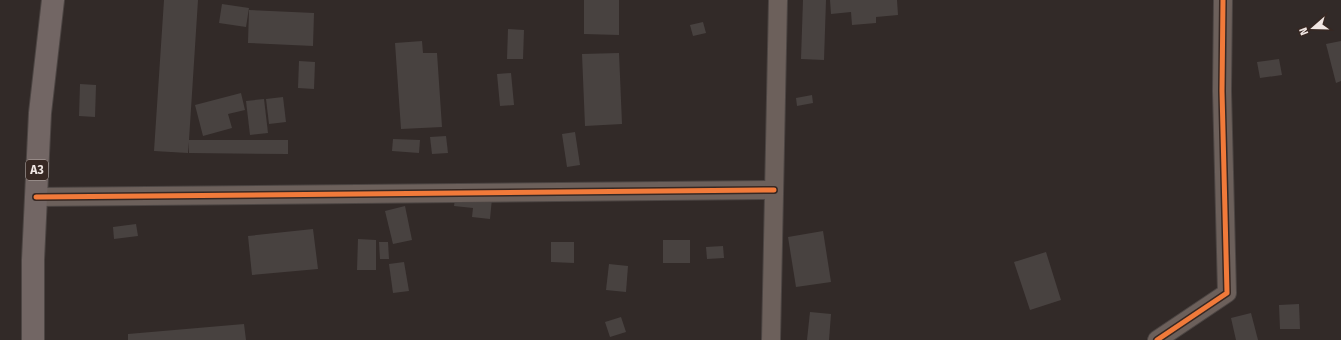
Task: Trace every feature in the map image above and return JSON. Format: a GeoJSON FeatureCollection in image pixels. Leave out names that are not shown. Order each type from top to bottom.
{"type":"FeatureCollection","features":[{"type":"Feature","properties":{"kind":"highway","name":"A3"},"geometry":{"type":"LineString","coordinates":[[33,340],[33,260],[40,113],[53,0]]}},
{"type":"Feature","properties":{"kind":"street"},"geometry":{"type":"LineString","coordinates":[[771,340],[778,0]]}},
{"type":"Feature","properties":{"kind":"street"},"geometry":{"type":"LineString","coordinates":[[1157,340],[1227,293],[1222,91],[1223,0]]}},
{"type":"Feature","properties":{"kind":"street"},"geometry":{"type":"LineString","coordinates":[[36,197],[774,190]]}},
{"type":"Feature","properties":{"kind":"building"},"geometry":{"type":"Polygon","coordinates":[[[164,0],[198,0],[189,140],[288,140],[288,154],[189,153],[189,142],[188,153],[154,151],[164,0]]]}},
{"type":"Feature","properties":{"kind":"building"},"geometry":{"type":"Polygon","coordinates":[[[584,0],[619,0],[619,35],[584,34],[584,0]]]}},
{"type":"Feature","properties":{"kind":"building"},"geometry":{"type":"Polygon","coordinates":[[[803,0],[826,0],[824,60],[801,59],[803,0]]]}},
{"type":"Feature","properties":{"kind":"building"},"geometry":{"type":"Polygon","coordinates":[[[830,0],[897,0],[898,15],[876,17],[876,23],[852,25],[851,12],[831,14],[830,0]]]}},
{"type":"Feature","properties":{"kind":"building"},"geometry":{"type":"Polygon","coordinates":[[[222,4],[249,8],[246,27],[219,23],[222,4]]]}},
{"type":"Feature","properties":{"kind":"building"},"geometry":{"type":"Polygon","coordinates":[[[249,10],[314,13],[313,46],[248,43],[249,10]]]}},
{"type":"Feature","properties":{"kind":"building"},"geometry":{"type":"Polygon","coordinates":[[[703,22],[706,33],[693,36],[690,25],[703,22]]]}},
{"type":"Feature","properties":{"kind":"building"},"geometry":{"type":"Polygon","coordinates":[[[508,29],[524,30],[523,59],[507,59],[508,29]]]}},
{"type":"Feature","properties":{"kind":"building"},"geometry":{"type":"Polygon","coordinates":[[[422,41],[423,53],[437,53],[442,127],[401,129],[395,43],[422,41]]]}},
{"type":"Feature","properties":{"kind":"building"},"geometry":{"type":"Polygon","coordinates":[[[1341,41],[1341,81],[1336,83],[1326,44],[1341,41]]]}},
{"type":"Feature","properties":{"kind":"building"},"geometry":{"type":"Polygon","coordinates":[[[619,53],[622,124],[585,126],[582,54],[619,53]]]}},
{"type":"Feature","properties":{"kind":"building"},"geometry":{"type":"Polygon","coordinates":[[[1279,59],[1282,75],[1260,78],[1257,62],[1279,59]]]}},
{"type":"Feature","properties":{"kind":"building"},"geometry":{"type":"Polygon","coordinates":[[[299,61],[315,62],[314,89],[298,88],[299,61]]]}},
{"type":"Feature","properties":{"kind":"building"},"geometry":{"type":"Polygon","coordinates":[[[511,73],[514,105],[500,106],[497,74],[511,73]]]}},
{"type":"Feature","properties":{"kind":"building"},"geometry":{"type":"Polygon","coordinates":[[[80,84],[96,85],[95,117],[79,116],[80,84]]]}},
{"type":"Feature","properties":{"kind":"building"},"geometry":{"type":"Polygon","coordinates":[[[241,93],[245,110],[228,114],[232,128],[203,136],[195,105],[241,93]]]}},
{"type":"Feature","properties":{"kind":"building"},"geometry":{"type":"Polygon","coordinates":[[[812,95],[813,103],[797,106],[796,98],[812,95]]]}},
{"type":"Feature","properties":{"kind":"building"},"geometry":{"type":"Polygon","coordinates":[[[283,97],[286,122],[269,124],[266,99],[283,97]]]}},
{"type":"Feature","properties":{"kind":"building"},"geometry":{"type":"Polygon","coordinates":[[[264,99],[268,133],[250,135],[246,101],[264,99]]]}},
{"type":"Feature","properties":{"kind":"building"},"geometry":{"type":"Polygon","coordinates":[[[575,132],[580,165],[567,167],[562,134],[575,132]]]}},
{"type":"Feature","properties":{"kind":"building"},"geometry":{"type":"Polygon","coordinates":[[[446,136],[448,153],[432,154],[430,137],[446,136]]]}},
{"type":"Feature","properties":{"kind":"building"},"geometry":{"type":"Polygon","coordinates":[[[393,139],[420,140],[419,153],[392,151],[393,139]]]}},
{"type":"Feature","properties":{"kind":"building"},"geometry":{"type":"Polygon","coordinates":[[[457,183],[493,188],[490,219],[472,217],[473,208],[454,206],[457,183]]]}},
{"type":"Feature","properties":{"kind":"building"},"geometry":{"type":"Polygon","coordinates":[[[405,206],[412,240],[393,244],[385,211],[405,206]]]}},
{"type":"Feature","properties":{"kind":"building"},"geometry":{"type":"Polygon","coordinates":[[[136,224],[138,236],[114,239],[113,227],[136,224]]]}},
{"type":"Feature","properties":{"kind":"building"},"geometry":{"type":"Polygon","coordinates":[[[313,229],[318,269],[252,275],[248,236],[313,229]]]}},
{"type":"Feature","properties":{"kind":"building"},"geometry":{"type":"Polygon","coordinates":[[[823,231],[831,282],[796,287],[788,237],[823,231]]]}},
{"type":"Feature","properties":{"kind":"building"},"geometry":{"type":"Polygon","coordinates":[[[358,239],[376,240],[376,270],[357,270],[358,239]]]}},
{"type":"Feature","properties":{"kind":"building"},"geometry":{"type":"Polygon","coordinates":[[[663,240],[690,240],[690,263],[663,263],[663,240]]]}},
{"type":"Feature","properties":{"kind":"building"},"geometry":{"type":"Polygon","coordinates":[[[379,242],[388,242],[389,259],[380,259],[379,242]]]}},
{"type":"Feature","properties":{"kind":"building"},"geometry":{"type":"Polygon","coordinates":[[[551,242],[574,242],[574,263],[551,262],[551,242]]]}},
{"type":"Feature","properties":{"kind":"building"},"geometry":{"type":"Polygon","coordinates":[[[723,246],[724,258],[707,259],[706,247],[723,246]]]}},
{"type":"Feature","properties":{"kind":"building"},"geometry":{"type":"Polygon","coordinates":[[[1046,252],[1061,300],[1030,310],[1014,262],[1046,252]]]}},
{"type":"Feature","properties":{"kind":"building"},"geometry":{"type":"Polygon","coordinates":[[[404,262],[409,291],[393,293],[389,264],[404,262]]]}},
{"type":"Feature","properties":{"kind":"building"},"geometry":{"type":"Polygon","coordinates":[[[609,264],[628,266],[626,292],[606,290],[609,264]]]}},
{"type":"Feature","properties":{"kind":"building"},"geometry":{"type":"Polygon","coordinates":[[[1299,304],[1300,329],[1280,329],[1279,305],[1299,304]]]}},
{"type":"Feature","properties":{"kind":"building"},"geometry":{"type":"Polygon","coordinates":[[[810,312],[831,314],[829,340],[807,340],[810,312]]]}},
{"type":"Feature","properties":{"kind":"building"},"geometry":{"type":"Polygon","coordinates":[[[1251,313],[1258,340],[1236,340],[1231,318],[1251,313]]]}},
{"type":"Feature","properties":{"kind":"building"},"geometry":{"type":"Polygon","coordinates":[[[621,317],[626,332],[610,337],[605,322],[621,317]]]}},
{"type":"Feature","properties":{"kind":"building"},"geometry":{"type":"Polygon","coordinates":[[[244,324],[246,340],[128,340],[128,334],[244,324]]]}},
{"type":"Feature","properties":{"kind":"cycle path"},"geometry":{"type":"LineString","coordinates":[[1157,340],[1227,293],[1222,91],[1223,0]]}},
{"type":"Feature","properties":{"kind":"cycle path"},"geometry":{"type":"LineString","coordinates":[[36,197],[774,190]]}}]}
